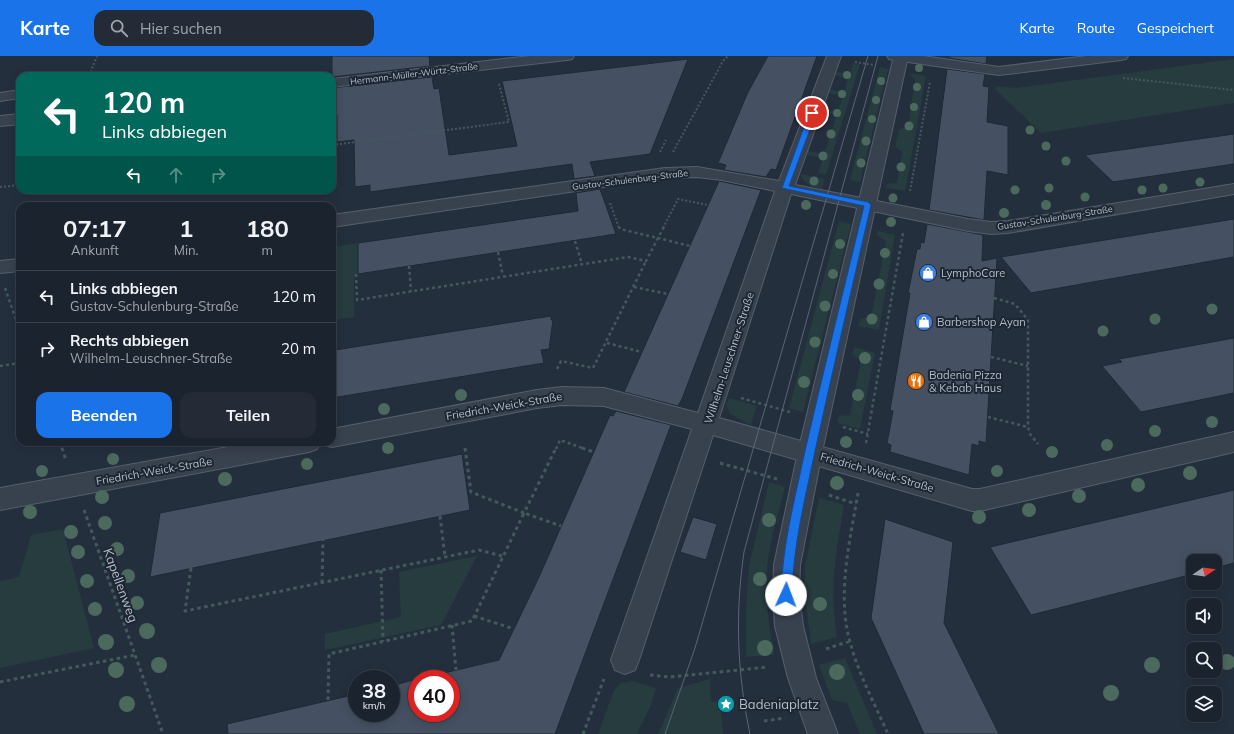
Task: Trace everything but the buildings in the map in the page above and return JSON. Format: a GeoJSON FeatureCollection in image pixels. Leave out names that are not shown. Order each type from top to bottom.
{"type":"FeatureCollection","features":[{"type":"Feature","properties":{"kind":"street","name":"Hermann-Müller-Würtz-Straße"},"geometry":{"type":"LineString","coordinates":[[336,82],[466,62],[567,56]]}},
{"type":"Feature","properties":{"kind":"street","name":"Wilhelm-Leuschner-Straße"},"geometry":{"type":"LineString","coordinates":[[624,664],[682,490],[707,424],[785,188],[834,56]]}},
{"type":"Feature","properties":{"kind":"street"},"geometry":{"type":"LineString","coordinates":[[823,734],[802,678],[789,626],[786,595],[787,565],[810,452],[868,205],[898,56],[985,70],[1006,71],[1121,56]]}},
{"type":"Feature","properties":{"kind":"street"},"geometry":{"type":"LineString","coordinates":[[0,97],[16,95]]}},
{"type":"Feature","properties":{"kind":"street"},"geometry":{"type":"LineString","coordinates":[[0,121],[16,119]]}},
{"type":"Feature","properties":{"kind":"street","name":"Gustav-Schulenburg-Straße"},"geometry":{"type":"LineString","coordinates":[[336,220],[665,173],[697,172],[785,188],[906,213],[983,227],[1000,228],[1234,189]]}},
{"type":"Feature","properties":{"kind":"street"},"geometry":{"type":"LineString","coordinates":[[0,267],[16,265]]}},
{"type":"Feature","properties":{"kind":"street","name":"Friedrich-Weick-Straße"},"geometry":{"type":"LineString","coordinates":[[336,437],[562,396],[604,397],[810,452],[972,500],[980,500],[1234,442]]}},
{"type":"Feature","properties":{"kind":"street","name":"Friedrich-Weick-Straße"},"geometry":{"type":"LineString","coordinates":[[0,499],[287,446]]}},
{"type":"Feature","properties":{"kind":"path"},"geometry":{"type":"LineString","coordinates":[[91,72],[97,56]]}},
{"type":"Feature","properties":{"kind":"path"},"geometry":{"type":"LineString","coordinates":[[670,157],[723,61],[728,56]]}},
{"type":"Feature","properties":{"kind":"path"},"geometry":{"type":"LineString","coordinates":[[888,734],[850,641],[845,602],[846,565],[933,62]]}},
{"type":"Feature","properties":{"kind":"path"},"geometry":{"type":"LineString","coordinates":[[1123,78],[1234,90]]}},
{"type":"Feature","properties":{"kind":"path"},"geometry":{"type":"LineString","coordinates":[[336,144],[509,122],[498,81]]}},
{"type":"Feature","properties":{"kind":"path"},"geometry":{"type":"LineString","coordinates":[[658,156],[666,140]]}},
{"type":"Feature","properties":{"kind":"path"},"geometry":{"type":"LineString","coordinates":[[0,187],[16,185]]}},
{"type":"Feature","properties":{"kind":"path"},"geometry":{"type":"LineString","coordinates":[[557,369],[561,361],[593,368],[678,199],[708,205]]}},
{"type":"Feature","properties":{"kind":"path"},"geometry":{"type":"LineString","coordinates":[[610,203],[620,229],[690,246]]}},
{"type":"Feature","properties":{"kind":"path"},"geometry":{"type":"LineString","coordinates":[[575,241],[582,264]]}},
{"type":"Feature","properties":{"kind":"path"},"geometry":{"type":"LineString","coordinates":[[498,252],[503,276]]}},
{"type":"Feature","properties":{"kind":"path"},"geometry":{"type":"LineString","coordinates":[[356,274],[357,300],[628,257],[646,261]]}},
{"type":"Feature","properties":{"kind":"path"},"geometry":{"type":"LineString","coordinates":[[409,266],[412,291]]}},
{"type":"Feature","properties":{"kind":"path"},"geometry":{"type":"LineString","coordinates":[[4,287],[16,320]]}},
{"type":"Feature","properties":{"kind":"path"},"geometry":{"type":"LineString","coordinates":[[634,287],[668,294]]}},
{"type":"Feature","properties":{"kind":"path"},"geometry":{"type":"LineString","coordinates":[[994,298],[1015,304],[1028,320],[1028,427],[1030,434],[1038,444]]}},
{"type":"Feature","properties":{"kind":"path"},"geometry":{"type":"LineString","coordinates":[[607,342],[642,352]]}},
{"type":"Feature","properties":{"kind":"path"},"geometry":{"type":"LineString","coordinates":[[991,357],[1028,366]]}},
{"type":"Feature","properties":{"kind":"path"},"geometry":{"type":"LineString","coordinates":[[0,366],[16,364]]}},
{"type":"Feature","properties":{"kind":"path"},"geometry":{"type":"LineString","coordinates":[[988,417],[1028,427]]}},
{"type":"Feature","properties":{"kind":"path"},"geometry":{"type":"LineString","coordinates":[[328,700],[329,654],[472,621],[502,556],[560,440],[594,452]]}},
{"type":"Feature","properties":{"kind":"path","name":"Kapellenweg"},"geometry":{"type":"LineString","coordinates":[[61,446],[163,734]]}},
{"type":"Feature","properties":{"kind":"path"},"geometry":{"type":"LineString","coordinates":[[465,448],[471,492],[561,526]]}},
{"type":"Feature","properties":{"kind":"path"},"geometry":{"type":"LineString","coordinates":[[440,516],[444,557]]}},
{"type":"Feature","properties":{"kind":"path"},"geometry":{"type":"LineString","coordinates":[[322,583],[323,540]]}},
{"type":"Feature","properties":{"kind":"path"},"geometry":{"type":"LineString","coordinates":[[191,568],[185,611],[479,550],[502,556]]}},
{"type":"Feature","properties":{"kind":"path"},"geometry":{"type":"LineString","coordinates":[[381,570],[383,642]]}},
{"type":"Feature","properties":{"kind":"path"},"geometry":{"type":"LineString","coordinates":[[474,616],[514,629]]}},
{"type":"Feature","properties":{"kind":"path"},"geometry":{"type":"LineString","coordinates":[[452,626],[456,670]]}},
{"type":"Feature","properties":{"kind":"path"},"geometry":{"type":"LineString","coordinates":[[583,734],[606,673],[624,664],[658,677],[750,669],[797,660],[850,641]]}},
{"type":"Feature","properties":{"kind":"path"},"geometry":{"type":"LineString","coordinates":[[0,682],[135,655]]}},
{"type":"Feature","properties":{"kind":"green space"},"geometry":{"type":"Polygon","coordinates":[[[1234,59],[1234,103],[1041,133],[996,90],[995,86],[1016,88],[1234,59]]]}},
{"type":"Feature","properties":{"kind":"green space"},"geometry":{"type":"Polygon","coordinates":[[[853,63],[860,64],[826,175],[818,173],[823,158],[807,155],[808,151],[824,154],[837,115],[821,112],[822,109],[838,112],[843,96],[828,93],[829,89],[844,92],[848,78],[834,75],[835,72],[850,74],[853,63]]]}},
{"type":"Feature","properties":{"kind":"green space"},"geometry":{"type":"Polygon","coordinates":[[[880,67],[888,69],[860,182],[850,180],[880,67]]]}},
{"type":"Feature","properties":{"kind":"green space"},"geometry":{"type":"Polygon","coordinates":[[[910,73],[926,76],[905,191],[886,188],[887,184],[897,183],[902,152],[895,147],[899,129],[908,127],[915,79],[910,73]]]}},
{"type":"Feature","properties":{"kind":"green space"},"geometry":{"type":"Polygon","coordinates":[[[801,174],[825,179],[822,189],[806,183],[801,174]]]}},
{"type":"Feature","properties":{"kind":"green space"},"geometry":{"type":"Polygon","coordinates":[[[839,221],[851,224],[803,412],[789,408],[839,221]]]}},
{"type":"Feature","properties":{"kind":"green space"},"geometry":{"type":"Polygon","coordinates":[[[878,231],[895,235],[879,330],[858,326],[860,319],[871,317],[886,241],[877,235],[878,231]]]}},
{"type":"Feature","properties":{"kind":"green space"},"geometry":{"type":"Polygon","coordinates":[[[358,243],[358,274],[354,275],[354,317],[336,319],[336,246],[358,243]]]}},
{"type":"Feature","properties":{"kind":"green space"},"geometry":{"type":"Polygon","coordinates":[[[854,347],[875,353],[860,429],[837,423],[839,416],[850,415],[861,360],[852,354],[854,347]]]}},
{"type":"Feature","properties":{"kind":"green space"},"geometry":{"type":"Polygon","coordinates":[[[729,398],[757,406],[751,425],[730,414],[726,405],[729,398]]]}},
{"type":"Feature","properties":{"kind":"green space"},"geometry":{"type":"Polygon","coordinates":[[[769,482],[785,487],[768,558],[766,582],[774,655],[746,657],[746,608],[749,566],[769,482]]]}},
{"type":"Feature","properties":{"kind":"green space"},"geometry":{"type":"Polygon","coordinates":[[[819,498],[844,505],[834,570],[834,602],[837,637],[811,644],[804,588],[805,566],[819,498]]]}},
{"type":"Feature","properties":{"kind":"green space"},"geometry":{"type":"Polygon","coordinates":[[[63,529],[94,648],[0,668],[0,581],[19,577],[31,535],[63,529]]]}},
{"type":"Feature","properties":{"kind":"green space"},"geometry":{"type":"Polygon","coordinates":[[[477,556],[441,625],[325,650],[325,634],[401,617],[399,572],[477,556]]]}},
{"type":"Feature","properties":{"kind":"green space"},"geometry":{"type":"Polygon","coordinates":[[[845,658],[877,734],[860,734],[847,703],[832,700],[819,665],[845,658]]]}},
{"type":"Feature","properties":{"kind":"green space"},"geometry":{"type":"Polygon","coordinates":[[[710,679],[711,702],[720,702],[723,734],[658,734],[678,688],[710,679]]]}},
{"type":"Feature","properties":{"kind":"green space"},"geometry":{"type":"Polygon","coordinates":[[[632,681],[656,688],[651,705],[637,734],[598,734],[614,690],[621,683],[632,681]]]}},
{"type":"Feature","properties":{"kind":"tram line"},"geometry":{"type":"LineString","coordinates":[[665,734],[695,648],[868,56]]}},
{"type":"Feature","properties":{"kind":"tram line"},"geometry":{"type":"LineString","coordinates":[[750,734],[742,689],[739,643],[739,598],[744,552],[878,56]]}},
{"type":"Feature","properties":{"kind":"place","name":"LymphoCare"},"geometry":{"type":"Point","coordinates":[928,273]}},
{"type":"Feature","properties":{"kind":"place","name":"Barbershop Ayan"},"geometry":{"type":"Point","coordinates":[924,322]}},
{"type":"Feature","properties":{"kind":"place","name":"Badenia Pizza & Kebab Haus"},"geometry":{"type":"Point","coordinates":[916,381]}},
{"type":"Feature","properties":{"kind":"place","name":"Badeniaplatz"},"geometry":{"type":"Point","coordinates":[726,704]}},
{"type":"Feature","properties":{"kind":"route"},"geometry":{"type":"LineString","coordinates":[[786,595],[787,565],[791,539],[819,410],[868,205],[785,188],[812,113]]}}]}
